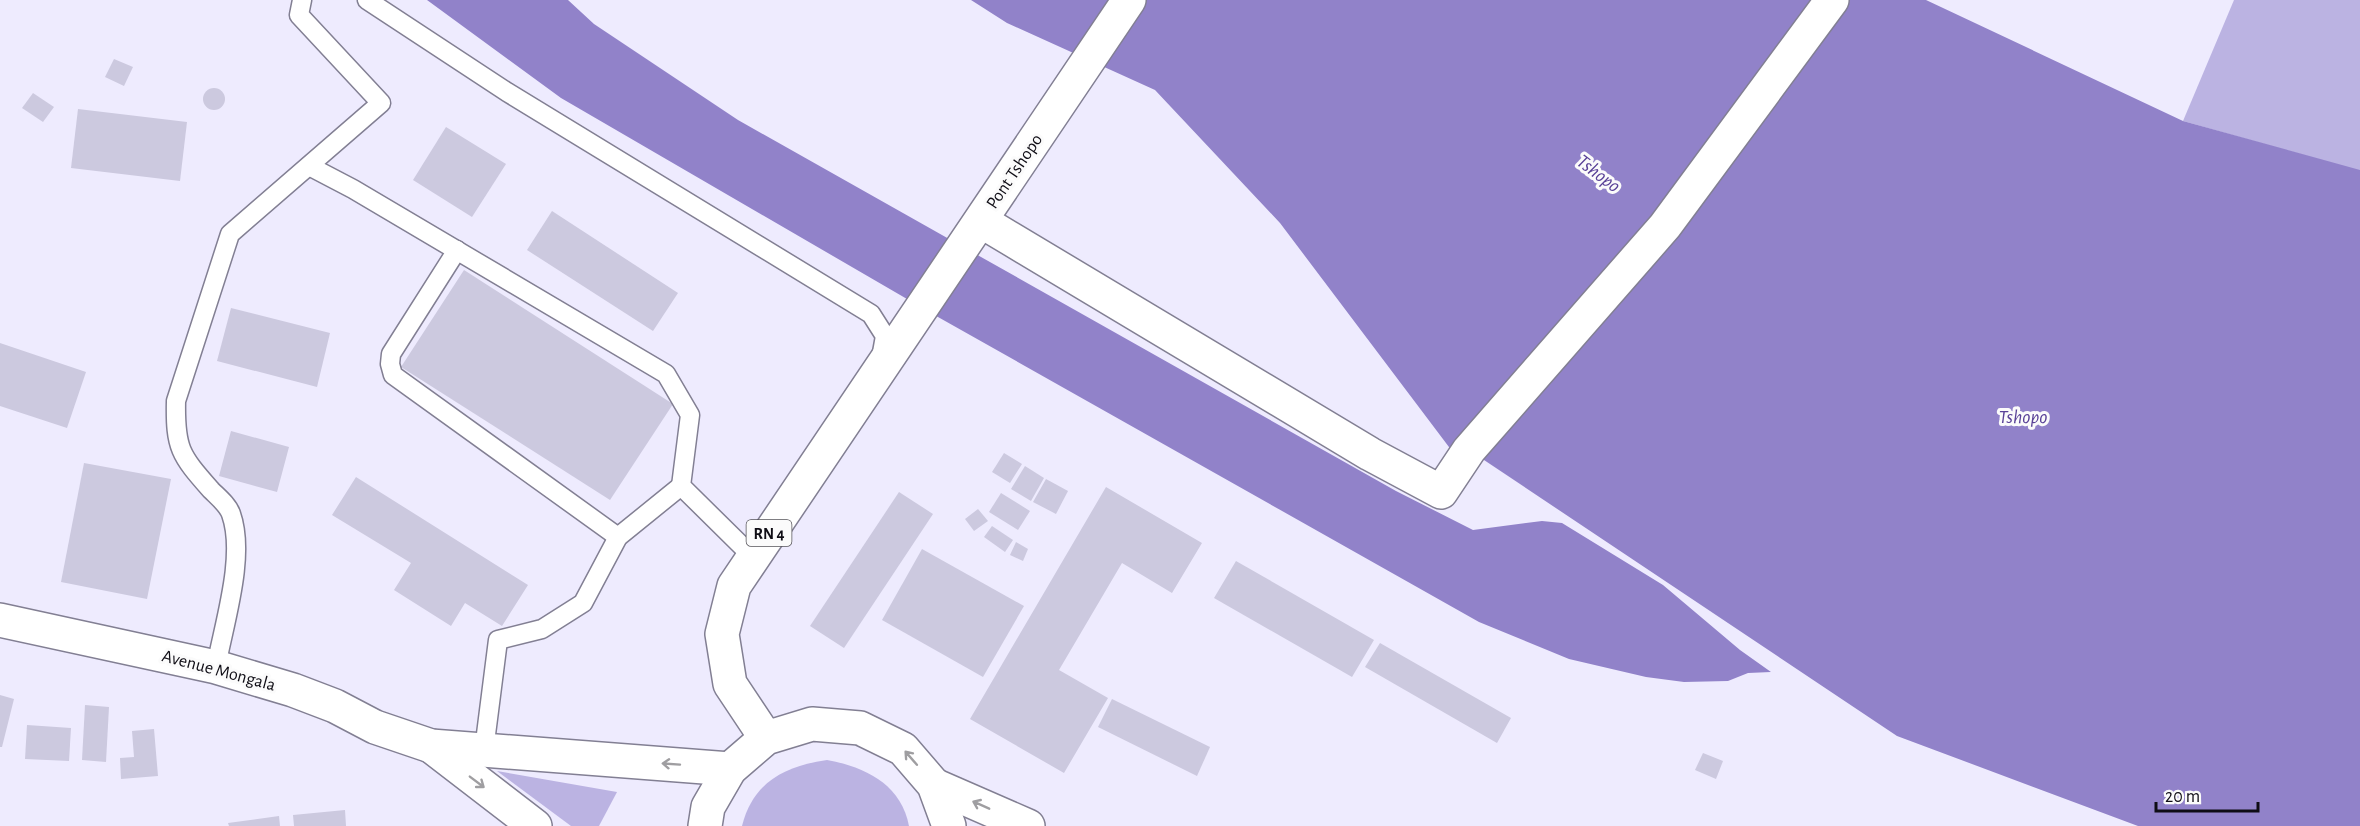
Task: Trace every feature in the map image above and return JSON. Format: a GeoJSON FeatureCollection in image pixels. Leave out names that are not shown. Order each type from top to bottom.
{"type":"FeatureCollection","features":[{"type":"Feature","properties":{"kind":"main road","name":"Pont Tshopo"},"geometry":{"type":"LineString","coordinates":[[873,379],[1129,0]]}},
{"type":"Feature","properties":{"kind":"main road"},"geometry":{"type":"LineString","coordinates":[[981,221],[1370,454],[1441,492],[1469,450],[1665,225],[1832,0]]}},
{"type":"Feature","properties":{"kind":"main road","name":"RN 4"},"geometry":{"type":"LineString","coordinates":[[766,738],[730,684],[722,634],[734,586],[873,379]]}},
{"type":"Feature","properties":{"kind":"main road","name":"Avenue Mongala"},"geometry":{"type":"LineString","coordinates":[[0,620],[216,667],[293,690],[335,706],[375,727],[431,746]]}},
{"type":"Feature","properties":{"kind":"main road"},"geometry":{"type":"LineString","coordinates":[[705,826],[708,807],[730,769],[766,738],[812,724],[860,728],[903,749],[934,784],[949,826]]}},
{"type":"Feature","properties":{"kind":"main road"},"geometry":{"type":"LineString","coordinates":[[431,746],[730,769]]}},
{"type":"Feature","properties":{"kind":"main road"},"geometry":{"type":"LineString","coordinates":[[431,746],[535,826]]}},
{"type":"Feature","properties":{"kind":"main road"},"geometry":{"type":"LineString","coordinates":[[934,784],[1028,826]]}},
{"type":"Feature","properties":{"kind":"lane"},"geometry":{"type":"LineString","coordinates":[[216,667],[237,562],[237,534],[230,511],[180,452],[176,425],[176,401],[230,234],[381,103],[299,15],[302,0]]}},
{"type":"Feature","properties":{"kind":"lane"},"geometry":{"type":"LineString","coordinates":[[367,0],[507,92],[871,314],[885,336],[882,357],[873,379]]}},
{"type":"Feature","properties":{"kind":"lane"},"geometry":{"type":"LineString","coordinates":[[309,166],[457,250],[666,374],[690,415],[681,486],[618,537],[583,603],[542,629],[498,640],[484,750]]}},
{"type":"Feature","properties":{"kind":"lane"},"geometry":{"type":"LineString","coordinates":[[457,250],[391,354],[390,364],[393,375],[618,537]]}},
{"type":"Feature","properties":{"kind":"lane"},"geometry":{"type":"LineString","coordinates":[[681,486],[753,557]]}},
{"type":"Feature","properties":{"kind":"shaded area"},"geometry":{"type":"Polygon","coordinates":[[[2234,0],[2360,0],[2360,171],[2183,121],[2234,0]]]}},
{"type":"Feature","properties":{"kind":"shaded area"},"geometry":{"type":"Polygon","coordinates":[[[827,760],[855,767],[879,780],[898,799],[905,811],[909,826],[742,826],[754,798],[773,779],[798,767],[827,760]]]}},
{"type":"Feature","properties":{"kind":"shaded area"},"geometry":{"type":"Polygon","coordinates":[[[497,771],[617,792],[599,826],[571,826],[497,771]]]}},
{"type":"Feature","properties":{"kind":"water"},"geometry":{"type":"Polygon","coordinates":[[[427,0],[568,0],[594,24],[738,120],[1396,491],[1473,530],[1542,521],[1562,523],[1663,585],[1740,650],[1771,672],[1748,673],[1728,681],[1684,682],[1646,677],[1569,659],[1479,622],[938,317],[561,98],[427,0]]]}},
{"type":"Feature","properties":{"kind":"water","name":"Tshopo"},"geometry":{"type":"Polygon","coordinates":[[[971,0],[1926,0],[2183,121],[2360,170],[2360,826],[2138,826],[1897,736],[1475,454],[1452,451],[1280,223],[1155,90],[1007,23],[971,0]]]}},
{"type":"Feature","properties":{"kind":"building"},"geometry":{"type":"Polygon","coordinates":[[[114,59],[133,67],[124,86],[105,77],[114,59]]]}},
{"type":"Feature","properties":{"kind":"building"},"geometry":{"type":"Polygon","coordinates":[[[214,88],[222,91],[225,99],[222,107],[214,110],[206,107],[203,99],[206,91],[214,88]]]}},
{"type":"Feature","properties":{"kind":"building"},"geometry":{"type":"Polygon","coordinates":[[[33,93],[54,107],[43,122],[22,108],[33,93]]]}},
{"type":"Feature","properties":{"kind":"building"},"geometry":{"type":"Polygon","coordinates":[[[78,109],[187,122],[180,181],[71,168],[78,109]]]}},
{"type":"Feature","properties":{"kind":"building"},"geometry":{"type":"Polygon","coordinates":[[[446,127],[506,164],[472,217],[413,180],[446,127]]]}},
{"type":"Feature","properties":{"kind":"building"},"geometry":{"type":"Polygon","coordinates":[[[552,211],[678,293],[653,331],[527,250],[552,211]]]}},
{"type":"Feature","properties":{"kind":"building"},"geometry":{"type":"Polygon","coordinates":[[[464,270],[673,404],[610,500],[401,367],[464,270]]]}},
{"type":"Feature","properties":{"kind":"building"},"geometry":{"type":"Polygon","coordinates":[[[231,308],[330,333],[317,387],[217,361],[231,308]]]}},
{"type":"Feature","properties":{"kind":"building"},"geometry":{"type":"Polygon","coordinates":[[[0,343],[86,372],[67,428],[0,406],[0,343]]]}},
{"type":"Feature","properties":{"kind":"building"},"geometry":{"type":"Polygon","coordinates":[[[231,431],[289,447],[277,492],[219,476],[231,431]]]}},
{"type":"Feature","properties":{"kind":"building"},"geometry":{"type":"Polygon","coordinates":[[[1004,453],[1022,464],[1010,483],[992,472],[1004,453]]]}},
{"type":"Feature","properties":{"kind":"building"},"geometry":{"type":"Polygon","coordinates":[[[84,463],[171,479],[147,599],[61,582],[84,463]]]}},
{"type":"Feature","properties":{"kind":"building"},"geometry":{"type":"Polygon","coordinates":[[[1025,466],[1044,478],[1031,501],[1011,489],[1025,466]]]}},
{"type":"Feature","properties":{"kind":"building"},"geometry":{"type":"Polygon","coordinates":[[[356,477],[528,585],[502,626],[465,603],[451,626],[394,590],[411,563],[332,515],[356,477]]]}},
{"type":"Feature","properties":{"kind":"building"},"geometry":{"type":"Polygon","coordinates":[[[1046,479],[1068,491],[1056,514],[1033,502],[1046,479]]]}},
{"type":"Feature","properties":{"kind":"building"},"geometry":{"type":"Polygon","coordinates":[[[1106,487],[1202,543],[1172,593],[1122,563],[1059,670],[1108,698],[1064,773],[970,719],[1106,487]]]}},
{"type":"Feature","properties":{"kind":"building"},"geometry":{"type":"Polygon","coordinates":[[[899,492],[933,514],[844,648],[810,626],[899,492]]]}},
{"type":"Feature","properties":{"kind":"building"},"geometry":{"type":"Polygon","coordinates":[[[1001,493],[1030,511],[1018,530],[989,512],[1001,493]]]}},
{"type":"Feature","properties":{"kind":"building"},"geometry":{"type":"Polygon","coordinates":[[[978,509],[988,521],[974,531],[965,519],[978,509]]]}},
{"type":"Feature","properties":{"kind":"building"},"geometry":{"type":"Polygon","coordinates":[[[992,526],[1013,540],[1005,552],[984,537],[992,526]]]}},
{"type":"Feature","properties":{"kind":"building"},"geometry":{"type":"Polygon","coordinates":[[[1016,542],[1028,549],[1023,561],[1010,555],[1016,542]]]}},
{"type":"Feature","properties":{"kind":"building"},"geometry":{"type":"Polygon","coordinates":[[[922,549],[1024,606],[983,677],[882,620],[922,549]]]}},
{"type":"Feature","properties":{"kind":"building"},"geometry":{"type":"Polygon","coordinates":[[[1236,561],[1374,640],[1352,677],[1214,598],[1236,561]]]}},
{"type":"Feature","properties":{"kind":"building"},"geometry":{"type":"Polygon","coordinates":[[[1380,643],[1511,718],[1497,743],[1365,667],[1380,643]]]}},
{"type":"Feature","properties":{"kind":"building"},"geometry":{"type":"Polygon","coordinates":[[[0,695],[14,699],[2,747],[0,747],[0,695]]]}},
{"type":"Feature","properties":{"kind":"building"},"geometry":{"type":"Polygon","coordinates":[[[1112,699],[1210,747],[1197,776],[1098,727],[1112,699]]]}},
{"type":"Feature","properties":{"kind":"building"},"geometry":{"type":"Polygon","coordinates":[[[85,705],[109,707],[106,762],[82,760],[85,705]]]}},
{"type":"Feature","properties":{"kind":"building"},"geometry":{"type":"Polygon","coordinates":[[[27,725],[71,728],[69,761],[25,759],[27,725]]]}},
{"type":"Feature","properties":{"kind":"building"},"geometry":{"type":"Polygon","coordinates":[[[154,729],[158,776],[121,779],[120,758],[134,757],[132,731],[154,729]]]}},
{"type":"Feature","properties":{"kind":"building"},"geometry":{"type":"Polygon","coordinates":[[[1703,753],[1723,761],[1716,779],[1695,770],[1703,753]]]}},
{"type":"Feature","properties":{"kind":"building"},"geometry":{"type":"Polygon","coordinates":[[[345,810],[346,826],[294,826],[293,815],[345,810]]]}},
{"type":"Feature","properties":{"kind":"building"},"geometry":{"type":"Polygon","coordinates":[[[279,816],[280,826],[229,826],[228,823],[279,816]]]}}]}
